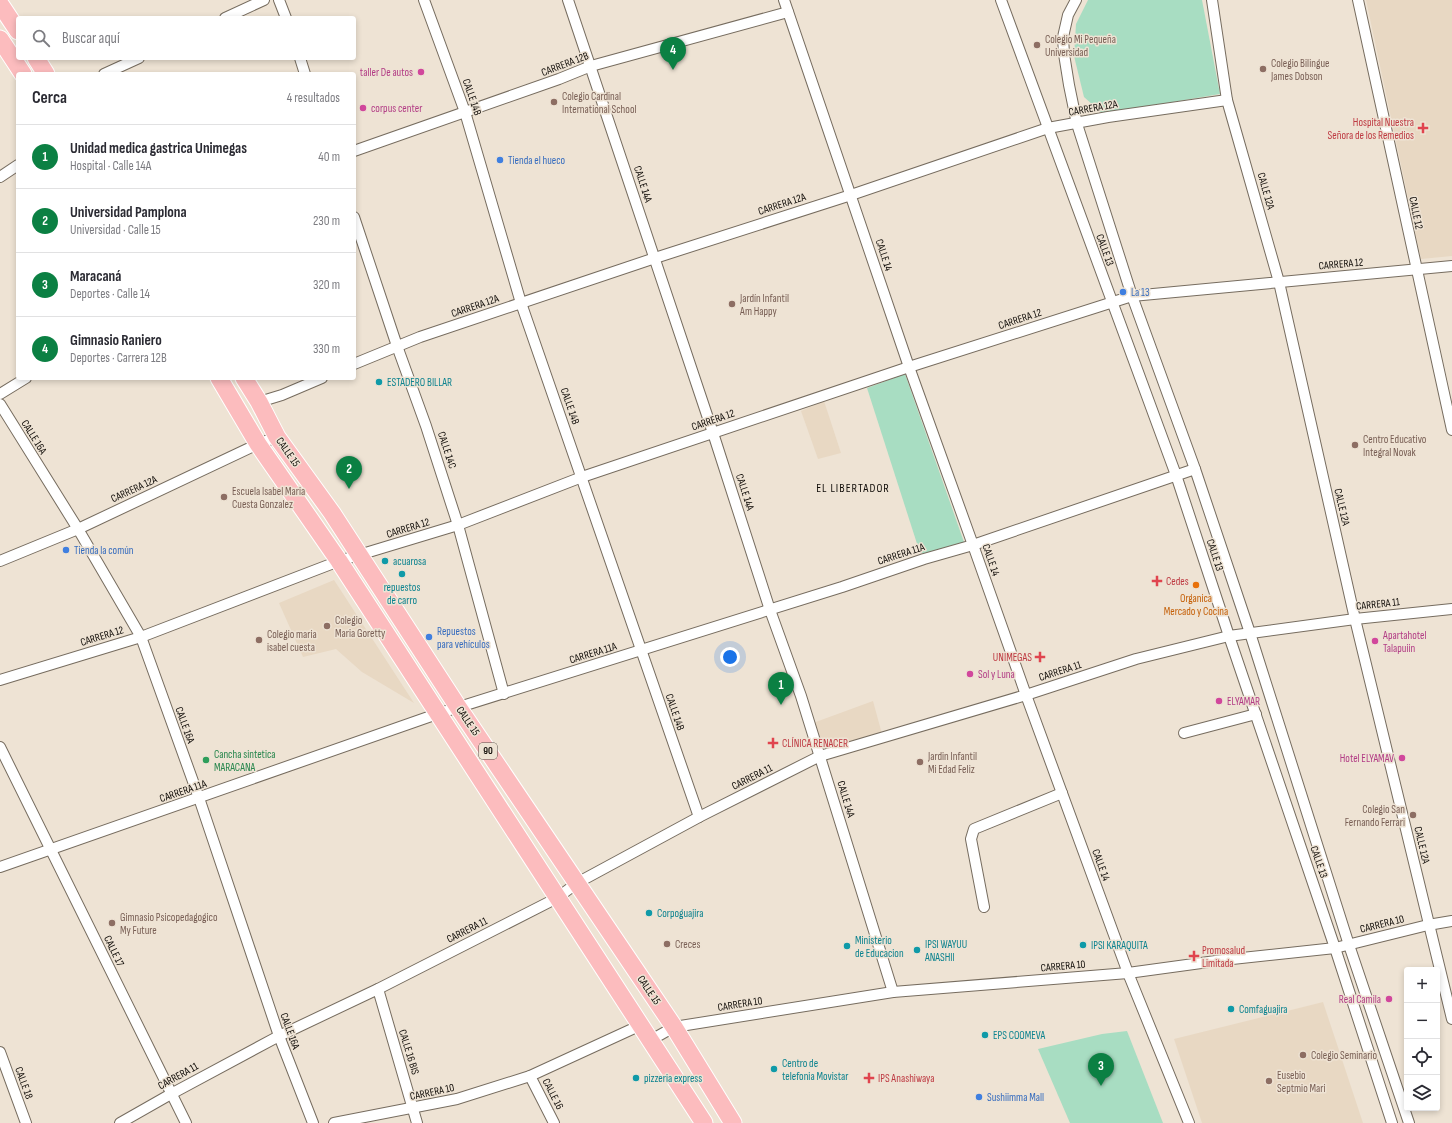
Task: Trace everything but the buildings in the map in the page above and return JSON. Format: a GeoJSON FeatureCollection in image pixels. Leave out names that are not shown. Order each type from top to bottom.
{"type":"FeatureCollection","features":[{"type":"Feature","properties":{"kind":"highway"},"geometry":{"type":"LineString","coordinates":[[0,4],[16,28]]}},
{"type":"Feature","properties":{"kind":"highway"},"geometry":{"type":"LineString","coordinates":[[0,39],[22,72]]}},
{"type":"Feature","properties":{"kind":"highway"},"geometry":{"type":"LineString","coordinates":[[37,60],[45,72]]}},
{"type":"Feature","properties":{"kind":"highway","name":"CALLE 15"},"geometry":{"type":"LineString","coordinates":[[220,380],[258,444],[339,561],[704,1123]]}},
{"type":"Feature","properties":{"kind":"highway","name":"CALLE 15"},"geometry":{"type":"LineString","coordinates":[[245,380],[259,402],[277,437],[332,513],[360,555],[458,707],[674,1027],[734,1123]]}},
{"type":"Feature","properties":{"kind":"street"},"geometry":{"type":"LineString","coordinates":[[229,16],[264,0]]}},
{"type":"Feature","properties":{"kind":"street"},"geometry":{"type":"LineString","coordinates":[[279,0],[285,16]]}},
{"type":"Feature","properties":{"kind":"street","name":"CALLE 14B"},"geometry":{"type":"LineString","coordinates":[[424,0],[465,112],[521,303],[699,818]]}},
{"type":"Feature","properties":{"kind":"street","name":"CALLE 14A"},"geometry":{"type":"LineString","coordinates":[[568,0],[713,433],[770,610],[801,696],[893,992]]}},
{"type":"Feature","properties":{"kind":"street","name":"CALLE 14"},"geometry":{"type":"LineString","coordinates":[[784,0],[908,367],[1026,695],[1128,973],[1189,1123]]}},
{"type":"Feature","properties":{"kind":"street","name":"CALLE 13"},"geometry":{"type":"LineString","coordinates":[[1001,0],[1176,475],[1229,636],[1336,948],[1392,1123]]}},
{"type":"Feature","properties":{"kind":"street","name":"CALLE 13"},"geometry":{"type":"LineString","coordinates":[[1076,0],[1068,15],[1063,37],[1069,85],[1077,124],[1132,296],[1195,469],[1250,633],[1349,945],[1409,1123]]}},
{"type":"Feature","properties":{"kind":"street","name":"CALLE 12A"},"geometry":{"type":"LineString","coordinates":[[1212,0],[1227,100],[1279,282],[1355,619],[1452,1019]]}},
{"type":"Feature","properties":{"kind":"street","name":"CALLE 12"},"geometry":{"type":"LineString","coordinates":[[1358,0],[1452,430]]}},
{"type":"Feature","properties":{"kind":"street","name":"CARRERA 12B"},"geometry":{"type":"LineString","coordinates":[[356,150],[560,79],[591,66],[788,12]]}},
{"type":"Feature","properties":{"kind":"street"},"geometry":{"type":"LineString","coordinates":[[108,72],[135,60]]}},
{"type":"Feature","properties":{"kind":"street"},"geometry":{"type":"LineString","coordinates":[[301,60],[304,72]]}},
{"type":"Feature","properties":{"kind":"street","name":"CARRERA 12A"},"geometry":{"type":"LineString","coordinates":[[356,363],[397,346],[521,303],[851,195],[1048,128],[1077,124],[1108,117],[1227,100]]}},
{"type":"Feature","properties":{"kind":"street"},"geometry":{"type":"LineString","coordinates":[[0,177],[16,166]]}},
{"type":"Feature","properties":{"kind":"street","name":"CALLE 14C"},"geometry":{"type":"LineString","coordinates":[[356,223],[397,346],[426,426],[458,526],[504,694]]}},
{"type":"Feature","properties":{"kind":"street","name":"CARRERA 12"},"geometry":{"type":"LineString","coordinates":[[0,680],[141,637],[339,561],[458,526],[582,477],[908,367],[1132,296],[1452,266]]}},
{"type":"Feature","properties":{"kind":"street"},"geometry":{"type":"LineString","coordinates":[[0,394],[23,380]]}},
{"type":"Feature","properties":{"kind":"street"},"geometry":{"type":"LineString","coordinates":[[259,402],[282,395],[317,380]]}},
{"type":"Feature","properties":{"kind":"street","name":"CALLE 16A"},"geometry":{"type":"LineString","coordinates":[[0,404],[78,529],[141,637],[198,798],[278,1036],[313,1123]]}},
{"type":"Feature","properties":{"kind":"street","name":"CARRERA 12A"},"geometry":{"type":"LineString","coordinates":[[0,561],[78,529],[258,444],[277,437]]}},
{"type":"Feature","properties":{"kind":"street","name":"CARRERA 11A"},"geometry":{"type":"LineString","coordinates":[[0,866],[51,850],[458,707],[641,651],[842,587],[924,559],[973,545],[1195,469]]}},
{"type":"Feature","properties":{"kind":"street","name":"CARRERA 11"},"geometry":{"type":"LineString","coordinates":[[120,1123],[278,1036],[378,989],[557,898],[577,883],[820,756],[1026,695],[1136,659],[1229,636],[1355,619],[1452,609]]}},
{"type":"Feature","properties":{"kind":"street"},"geometry":{"type":"LineString","coordinates":[[1184,734],[1256,714]]}},
{"type":"Feature","properties":{"kind":"street","name":"CALLE 17"},"geometry":{"type":"LineString","coordinates":[[0,747],[186,1123]]}},
{"type":"Feature","properties":{"kind":"street"},"geometry":{"type":"LineString","coordinates":[[984,907],[971,839],[974,829],[1062,793]]}},
{"type":"Feature","properties":{"kind":"street","name":"CARRERA 10"},"geometry":{"type":"LineString","coordinates":[[674,1027],[893,992],[1128,973],[1223,960],[1336,948],[1428,925],[1452,921]]}},
{"type":"Feature","properties":{"kind":"street","name":"CALLE 16 BIS"},"geometry":{"type":"LineString","coordinates":[[378,989],[417,1123]]}},
{"type":"Feature","properties":{"kind":"street","name":"CARRERA 10"},"geometry":{"type":"LineString","coordinates":[[334,1123],[414,1109],[457,1099],[530,1076],[641,1025]]}},
{"type":"Feature","properties":{"kind":"street"},"geometry":{"type":"LineString","coordinates":[[651,1040],[674,1027]]}},
{"type":"Feature","properties":{"kind":"street","name":"CALLE 18"},"geometry":{"type":"LineString","coordinates":[[0,1052],[26,1123]]}},
{"type":"Feature","properties":{"kind":"street","name":"CALLE 16"},"geometry":{"type":"LineString","coordinates":[[530,1076],[554,1123]]}},
{"type":"Feature","properties":{"kind":"shaded area","name":"Hospital Nuestra Señora de los Remedios"},"geometry":{"type":"Polygon","coordinates":[[[1366,0],[1452,0],[1452,256],[1421,259],[1366,0]]]}},
{"type":"Feature","properties":{"kind":"shaded area"},"geometry":{"type":"Polygon","coordinates":[[[824,401],[841,453],[818,459],[801,411],[824,401]]]}},
{"type":"Feature","properties":{"kind":"shaded area","name":"Colegio Maria Goretty"},"geometry":{"type":"Polygon","coordinates":[[[334,580],[414,703],[362,672],[336,649],[303,657],[279,603],[334,580]]]}},
{"type":"Feature","properties":{"kind":"shaded area"},"geometry":{"type":"Polygon","coordinates":[[[873,701],[882,734],[827,752],[813,723],[873,701]]]}},
{"type":"Feature","properties":{"kind":"shaded area","name":"Eusebio Septmio Mari"},"geometry":{"type":"Polygon","coordinates":[[[1323,1002],[1363,1123],[1202,1123],[1174,1039],[1323,1002]]]}},
{"type":"Feature","properties":{"kind":"green space"},"geometry":{"type":"Polygon","coordinates":[[[1088,0],[1202,0],[1220,94],[1103,114],[1084,97],[1074,56],[1076,24],[1088,0]]]}},
{"type":"Feature","properties":{"kind":"green space"},"geometry":{"type":"Polygon","coordinates":[[[905,374],[965,545],[933,554],[920,553],[867,388],[905,374]]]}},
{"type":"Feature","properties":{"kind":"green space"},"geometry":{"type":"Polygon","coordinates":[[[1127,1031],[1163,1123],[1070,1123],[1038,1049],[1102,1034],[1127,1031]]]}},
{"type":"Feature","properties":{"kind":"place","name":"Colegio Mi Pequeña Universidad"},"geometry":{"type":"Point","coordinates":[1037,45]}},
{"type":"Feature","properties":{"kind":"place","name":"Colegio Bilingue James Dobson"},"geometry":{"type":"Point","coordinates":[1263,69]}},
{"type":"Feature","properties":{"kind":"place","name":"Gimnasio Raniero"},"geometry":{"type":"Point","coordinates":[673,70]}},
{"type":"Feature","properties":{"kind":"place","name":"taller De autos"},"geometry":{"type":"Point","coordinates":[421,72]}},
{"type":"Feature","properties":{"kind":"place","name":"Colegio Cardinal International School"},"geometry":{"type":"Point","coordinates":[554,102]}},
{"type":"Feature","properties":{"kind":"place","name":"corpus center"},"geometry":{"type":"Point","coordinates":[363,108]}},
{"type":"Feature","properties":{"kind":"place","name":"Hospital Nuestra Señora de los Remedios"},"geometry":{"type":"Point","coordinates":[1423,128]}},
{"type":"Feature","properties":{"kind":"place","name":"Tienda el hueco"},"geometry":{"type":"Point","coordinates":[500,160]}},
{"type":"Feature","properties":{"kind":"place","name":"La 13"},"geometry":{"type":"Point","coordinates":[1123,292]}},
{"type":"Feature","properties":{"kind":"place","name":"Jardín Infantil Am Happy"},"geometry":{"type":"Point","coordinates":[732,304]}},
{"type":"Feature","properties":{"kind":"place","name":"ESTADERO BILLAR"},"geometry":{"type":"Point","coordinates":[379,382]}},
{"type":"Feature","properties":{"kind":"place","name":"Centro Educativo Integral Novak"},"geometry":{"type":"Point","coordinates":[1355,445]}},
{"type":"Feature","properties":{"kind":"place","name":"Universidad Pamplona"},"geometry":{"type":"Point","coordinates":[349,489]}},
{"type":"Feature","properties":{"kind":"place","name":"Escuela Isabel Maria Cuesta Gonzalez"},"geometry":{"type":"Point","coordinates":[224,497]}},
{"type":"Feature","properties":{"kind":"place","name":"Tienda la común"},"geometry":{"type":"Point","coordinates":[66,550]}},
{"type":"Feature","properties":{"kind":"place","name":"acuarosa"},"geometry":{"type":"Point","coordinates":[385,561]}},
{"type":"Feature","properties":{"kind":"place","name":"repuestos de carro"},"geometry":{"type":"Point","coordinates":[402,574]}},
{"type":"Feature","properties":{"kind":"place","name":"Cedes"},"geometry":{"type":"Point","coordinates":[1157,581]}},
{"type":"Feature","properties":{"kind":"place","name":"Organica Mercado y Cocina"},"geometry":{"type":"Point","coordinates":[1196,585]}},
{"type":"Feature","properties":{"kind":"place","name":"Colegio Maria Goretty"},"geometry":{"type":"Point","coordinates":[327,626]}},
{"type":"Feature","properties":{"kind":"place","name":"Repuestos para vehículos"},"geometry":{"type":"Point","coordinates":[429,637]}},
{"type":"Feature","properties":{"kind":"place","name":"Colegio maria isabel cuesta"},"geometry":{"type":"Point","coordinates":[259,640]}},
{"type":"Feature","properties":{"kind":"place","name":"Apartahotel Talapuiin"},"geometry":{"type":"Point","coordinates":[1375,641]}},
{"type":"Feature","properties":{"kind":"place","name":"UNIMEGAS"},"geometry":{"type":"Point","coordinates":[1040,657]}},
{"type":"Feature","properties":{"kind":"place","name":"Sol y Luna"},"geometry":{"type":"Point","coordinates":[970,674]}},
{"type":"Feature","properties":{"kind":"place","name":"ELYAMAR"},"geometry":{"type":"Point","coordinates":[1219,701]}},
{"type":"Feature","properties":{"kind":"place","name":"Unidad medica gastrica Unimegas"},"geometry":{"type":"Point","coordinates":[781,705]}},
{"type":"Feature","properties":{"kind":"place","name":"CLÍNICA RENACER"},"geometry":{"type":"Point","coordinates":[773,743]}},
{"type":"Feature","properties":{"kind":"place","name":"Hotel ELYAMAV"},"geometry":{"type":"Point","coordinates":[1402,758]}},
{"type":"Feature","properties":{"kind":"place","name":"Cancha sintetica MARACANA"},"geometry":{"type":"Point","coordinates":[206,760]}},
{"type":"Feature","properties":{"kind":"place","name":"Jardin Infantil Mi Edad Feliz"},"geometry":{"type":"Point","coordinates":[920,762]}},
{"type":"Feature","properties":{"kind":"place","name":"Colegio San Fernando Ferrari"},"geometry":{"type":"Point","coordinates":[1413,815]}},
{"type":"Feature","properties":{"kind":"place","name":"Corpoguajira"},"geometry":{"type":"Point","coordinates":[649,913]}},
{"type":"Feature","properties":{"kind":"place","name":"Gimnasio Psicopedagogico My Future"},"geometry":{"type":"Point","coordinates":[112,923]}},
{"type":"Feature","properties":{"kind":"place","name":"Creces"},"geometry":{"type":"Point","coordinates":[667,944]}},
{"type":"Feature","properties":{"kind":"place","name":"IPSI KARAQUITA"},"geometry":{"type":"Point","coordinates":[1083,945]}},
{"type":"Feature","properties":{"kind":"place","name":"Ministerio de Educacion"},"geometry":{"type":"Point","coordinates":[847,946]}},
{"type":"Feature","properties":{"kind":"place","name":"IPSI WAYUU ANASHII"},"geometry":{"type":"Point","coordinates":[917,950]}},
{"type":"Feature","properties":{"kind":"place","name":"Promosalud Limitada"},"geometry":{"type":"Point","coordinates":[1194,956]}},
{"type":"Feature","properties":{"kind":"place","name":"Real Camila"},"geometry":{"type":"Point","coordinates":[1389,999]}},
{"type":"Feature","properties":{"kind":"place","name":"Comfaguajira"},"geometry":{"type":"Point","coordinates":[1231,1009]}},
{"type":"Feature","properties":{"kind":"place","name":"EPS COOMEVA"},"geometry":{"type":"Point","coordinates":[985,1035]}},
{"type":"Feature","properties":{"kind":"place","name":"Colegio Seminario"},"geometry":{"type":"Point","coordinates":[1303,1055]}},
{"type":"Feature","properties":{"kind":"place","name":"Centro de telefonia Movistar"},"geometry":{"type":"Point","coordinates":[774,1069]}},
{"type":"Feature","properties":{"kind":"place","name":"pizzeria express"},"geometry":{"type":"Point","coordinates":[636,1078]}},
{"type":"Feature","properties":{"kind":"place","name":"IPS Anashiwaya"},"geometry":{"type":"Point","coordinates":[869,1078]}},
{"type":"Feature","properties":{"kind":"place","name":"Eusebio Septmio Mari"},"geometry":{"type":"Point","coordinates":[1269,1081]}},
{"type":"Feature","properties":{"kind":"place","name":"Maracaná"},"geometry":{"type":"Point","coordinates":[1101,1086]}},
{"type":"Feature","properties":{"kind":"place","name":"Sushiimma Mall"},"geometry":{"type":"Point","coordinates":[979,1097]}},
{"type":"Feature","properties":{"kind":"district","name":"EL LIBERTADOR"},"geometry":{"type":"Point","coordinates":[853,488]}}]}
